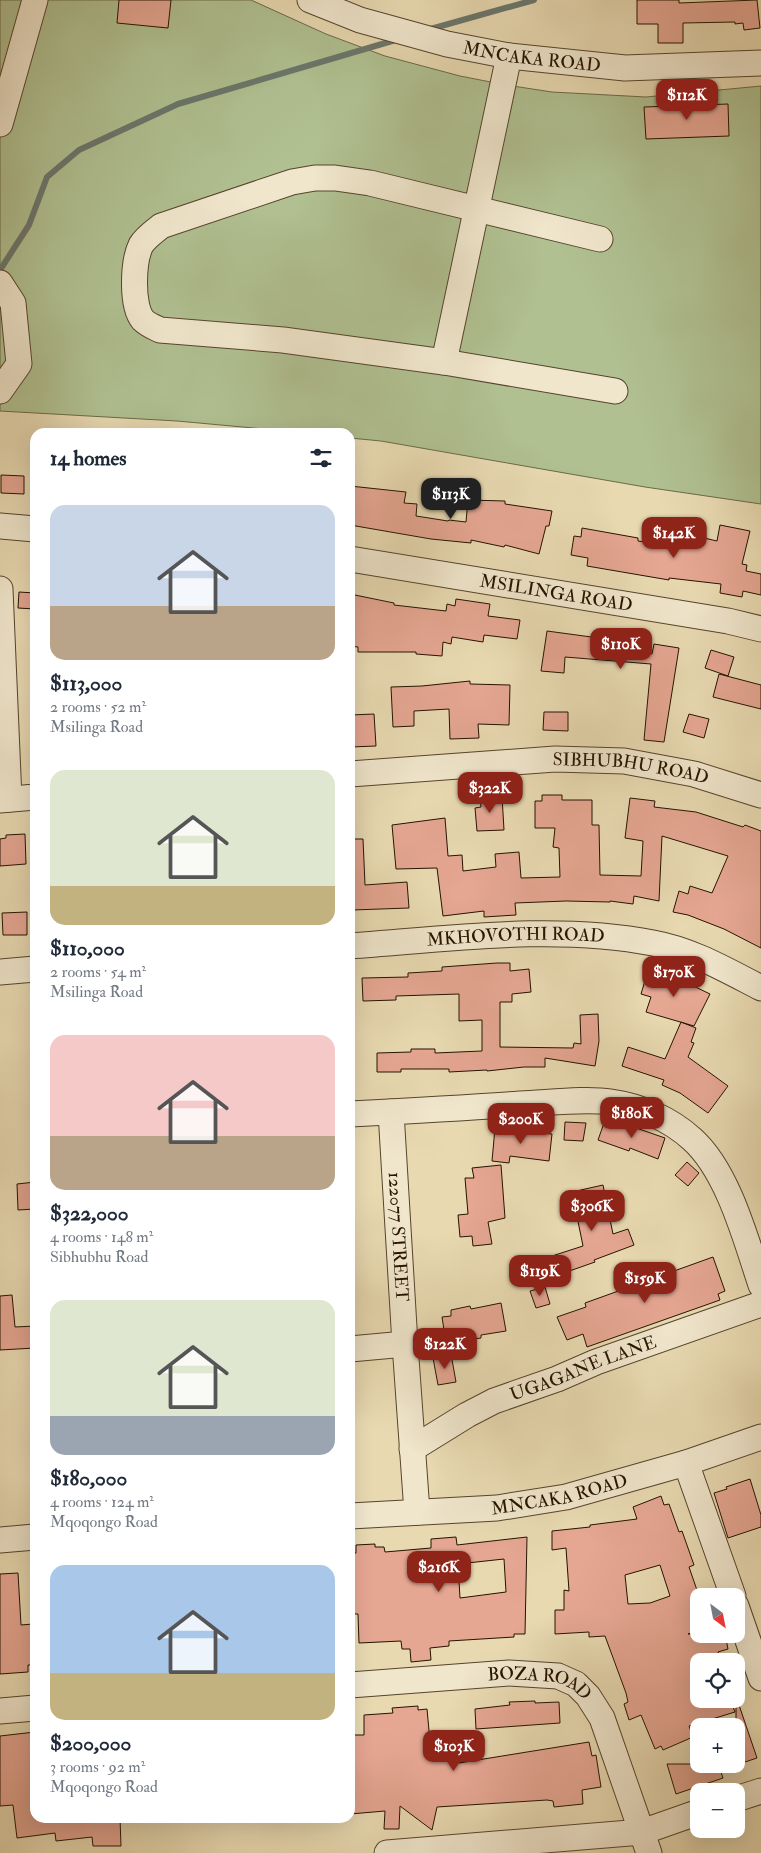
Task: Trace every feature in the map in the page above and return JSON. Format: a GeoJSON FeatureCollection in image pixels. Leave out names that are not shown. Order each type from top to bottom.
{"type":"FeatureCollection","features":[{"type":"Feature","properties":{"kind":"street"},"geometry":{"type":"LineString","coordinates":[[0,124],[35,0]]}},
{"type":"Feature","properties":{"kind":"street","name":"MNCAKA ROAD"},"geometry":{"type":"LineString","coordinates":[[310,0],[360,20],[447,44],[509,56],[625,68],[761,63]]}},
{"type":"Feature","properties":{"kind":"street"},"geometry":{"type":"LineString","coordinates":[[444,362],[509,56]]}},
{"type":"Feature","properties":{"kind":"street"},"geometry":{"type":"LineString","coordinates":[[600,239],[370,183],[336,178],[315,178],[292,182],[161,226],[149,235],[142,244],[137,256],[135,273],[137,309],[150,326],[160,330],[283,340],[444,362],[615,391]]}},
{"type":"Feature","properties":{"kind":"street"},"geometry":{"type":"LineString","coordinates":[[0,283],[13,303],[18,364],[0,391]]}},
{"type":"Feature","properties":{"kind":"street"},"geometry":{"type":"LineString","coordinates":[[0,526],[30,529]]}},
{"type":"Feature","properties":{"kind":"street","name":"MSILINGA ROAD"},"geometry":{"type":"LineString","coordinates":[[355,560],[728,621],[761,629]]}},
{"type":"Feature","properties":{"kind":"street"},"geometry":{"type":"LineString","coordinates":[[0,589],[4,799],[30,797]]}},
{"type":"Feature","properties":{"kind":"street","name":"SIBHUBHU ROAD"},"geometry":{"type":"LineString","coordinates":[[355,774],[555,759],[624,761],[694,774],[761,794]]}},
{"type":"Feature","properties":{"kind":"street","name":"MKHOVOTHI ROAD"},"geometry":{"type":"LineString","coordinates":[[355,946],[509,935],[589,935],[654,943],[704,958],[761,988]]}},
{"type":"Feature","properties":{"kind":"street"},"geometry":{"type":"LineString","coordinates":[[0,972],[30,969]]}},
{"type":"Feature","properties":{"kind":"street"},"geometry":{"type":"LineString","coordinates":[[355,1114],[573,1102],[610,1102],[645,1110],[669,1122],[693,1139],[712,1162],[728,1190],[756,1254],[761,1285]]}},
{"type":"Feature","properties":{"kind":"street","name":"122077 STREET"},"geometry":{"type":"LineString","coordinates":[[391,1112],[417,1512]]}},
{"type":"Feature","properties":{"kind":"street","name":"UGAGANE LANE"},"geometry":{"type":"LineString","coordinates":[[412,1449],[467,1415],[494,1401],[557,1379],[596,1362],[761,1304]]}},
{"type":"Feature","properties":{"kind":"street"},"geometry":{"type":"LineString","coordinates":[[355,1349],[405,1344]]}},
{"type":"Feature","properties":{"kind":"street","name":"MNCAKA ROAD"},"geometry":{"type":"LineString","coordinates":[[355,1516],[497,1508],[566,1498],[686,1463],[761,1436]]}},
{"type":"Feature","properties":{"kind":"street"},"geometry":{"type":"LineString","coordinates":[[686,1463],[730,1588]]}},
{"type":"Feature","properties":{"kind":"street"},"geometry":{"type":"LineString","coordinates":[[0,1540],[30,1537]]}},
{"type":"Feature","properties":{"kind":"street"},"geometry":{"type":"LineString","coordinates":[[745,1632],[761,1678]]}},
{"type":"Feature","properties":{"kind":"street","name":"BOZA ROAD"},"geometry":{"type":"LineString","coordinates":[[355,1685],[509,1673],[558,1676],[576,1684],[588,1696],[602,1718],[645,1842]]}},
{"type":"Feature","properties":{"kind":"street"},"geometry":{"type":"LineString","coordinates":[[0,1711],[30,1708]]}},
{"type":"Feature","properties":{"kind":"street"},"geometry":{"type":"LineString","coordinates":[[745,1796],[761,1791]]}},
{"type":"Feature","properties":{"kind":"street"},"geometry":{"type":"LineString","coordinates":[[386,1853],[645,1842],[690,1817]]}},
{"type":"Feature","properties":{"kind":"green space"},"geometry":{"type":"Polygon","coordinates":[[[0,0],[251,0],[326,34],[385,56],[460,76],[552,92],[646,97],[761,86],[761,504],[645,487],[381,441],[355,438],[355,428],[253,428],[177,421],[0,411],[0,0]]]}},
{"type":"Feature","properties":{"kind":"building"},"geometry":{"type":"Polygon","coordinates":[[[119,0],[171,0],[168,28],[117,23],[119,0]]]}},
{"type":"Feature","properties":{"kind":"building"},"geometry":{"type":"Polygon","coordinates":[[[637,0],[679,0],[679,3],[757,0],[760,28],[744,30],[743,23],[735,24],[735,22],[683,23],[683,43],[658,43],[658,24],[637,24],[637,0]]]}},
{"type":"Feature","properties":{"kind":"building"},"geometry":{"type":"Polygon","coordinates":[[[728,104],[729,136],[646,139],[644,107],[728,104]]]}},
{"type":"Feature","properties":{"kind":"building"},"geometry":{"type":"Polygon","coordinates":[[[1,475],[24,476],[24,494],[1,493],[1,475]]]}},
{"type":"Feature","properties":{"kind":"building"},"geometry":{"type":"Polygon","coordinates":[[[355,487],[406,492],[404,503],[417,504],[416,516],[448,521],[466,522],[468,500],[505,501],[505,504],[552,511],[539,554],[505,545],[504,547],[471,540],[471,543],[431,539],[355,526],[355,487]]]}},
{"type":"Feature","properties":{"kind":"building"},"geometry":{"type":"Polygon","coordinates":[[[720,525],[750,531],[742,564],[747,565],[746,571],[761,574],[761,595],[743,591],[742,597],[720,593],[721,584],[669,578],[669,580],[587,566],[588,558],[571,555],[574,536],[581,537],[582,528],[638,538],[638,541],[697,548],[700,537],[717,541],[720,525]]]}},
{"type":"Feature","properties":{"kind":"building"},"geometry":{"type":"Polygon","coordinates":[[[19,592],[30,593],[30,609],[18,608],[19,592]]]}},
{"type":"Feature","properties":{"kind":"building"},"geometry":{"type":"Polygon","coordinates":[[[355,595],[394,603],[394,605],[446,611],[447,604],[455,606],[456,599],[490,604],[488,616],[520,620],[517,639],[484,635],[483,642],[452,637],[451,644],[443,642],[442,656],[416,654],[416,652],[358,652],[358,647],[355,647],[355,595]]]}},
{"type":"Feature","properties":{"kind":"building"},"geometry":{"type":"Polygon","coordinates":[[[547,631],[621,641],[621,646],[652,654],[654,644],[679,648],[664,742],[644,740],[651,664],[565,657],[564,673],[541,671],[547,631]]]}},
{"type":"Feature","properties":{"kind":"building"},"geometry":{"type":"Polygon","coordinates":[[[711,650],[734,657],[728,676],[705,668],[711,650]]]}},
{"type":"Feature","properties":{"kind":"building"},"geometry":{"type":"Polygon","coordinates":[[[719,674],[761,685],[761,709],[713,697],[719,674]]]}},
{"type":"Feature","properties":{"kind":"building"},"geometry":{"type":"Polygon","coordinates":[[[470,681],[470,684],[510,685],[509,725],[478,724],[479,738],[450,739],[449,709],[414,711],[414,726],[393,727],[391,687],[470,681]]]}},
{"type":"Feature","properties":{"kind":"building"},"geometry":{"type":"Polygon","coordinates":[[[544,712],[568,712],[568,731],[543,730],[544,712]]]}},
{"type":"Feature","properties":{"kind":"building"},"geometry":{"type":"Polygon","coordinates":[[[374,714],[376,746],[355,747],[355,715],[374,714]]]}},
{"type":"Feature","properties":{"kind":"building"},"geometry":{"type":"Polygon","coordinates":[[[689,714],[709,719],[704,738],[683,732],[689,714]]]}},
{"type":"Feature","properties":{"kind":"building"},"geometry":{"type":"Polygon","coordinates":[[[542,795],[562,795],[562,800],[592,800],[592,825],[599,825],[600,875],[641,876],[643,841],[625,838],[630,798],[655,801],[654,807],[696,812],[761,831],[761,948],[724,929],[688,915],[673,912],[679,891],[688,894],[690,886],[712,893],[728,856],[662,836],[659,901],[634,896],[633,904],[610,901],[515,903],[516,915],[484,917],[484,911],[443,916],[437,868],[396,869],[392,825],[445,818],[448,856],[462,855],[463,871],[496,867],[495,854],[519,852],[521,878],[560,877],[559,848],[553,847],[555,828],[535,828],[535,801],[542,801],[542,795]]]}},
{"type":"Feature","properties":{"kind":"building"},"geometry":{"type":"Polygon","coordinates":[[[502,796],[504,830],[477,831],[475,808],[481,807],[480,798],[502,796]]]}},
{"type":"Feature","properties":{"kind":"building"},"geometry":{"type":"Polygon","coordinates":[[[25,834],[26,864],[0,866],[0,839],[6,838],[6,835],[25,834]]]}},
{"type":"Feature","properties":{"kind":"building"},"geometry":{"type":"Polygon","coordinates":[[[355,839],[363,839],[365,885],[407,882],[409,908],[355,910],[355,839]]]}},
{"type":"Feature","properties":{"kind":"building"},"geometry":{"type":"Polygon","coordinates":[[[27,912],[27,935],[3,935],[2,913],[27,912]]]}},
{"type":"Feature","properties":{"kind":"building"},"geometry":{"type":"Polygon","coordinates":[[[510,963],[510,971],[529,969],[531,992],[512,994],[512,1002],[500,1002],[500,1047],[573,1048],[574,1043],[581,1044],[580,1015],[598,1014],[599,1041],[595,1066],[545,1058],[545,1067],[449,1072],[449,1069],[401,1069],[401,1072],[377,1072],[377,1053],[411,1052],[411,1049],[435,1049],[435,1053],[482,1051],[482,1020],[459,1021],[459,994],[396,996],[396,1000],[363,1001],[362,978],[408,977],[408,973],[442,971],[442,967],[510,963]]]}},
{"type":"Feature","properties":{"kind":"building"},"geometry":{"type":"Polygon","coordinates":[[[659,970],[684,978],[683,981],[710,994],[694,1026],[646,1012],[651,997],[641,994],[647,974],[657,977],[659,970]]]}},
{"type":"Feature","properties":{"kind":"building"},"geometry":{"type":"Polygon","coordinates":[[[681,1022],[696,1028],[691,1042],[694,1043],[688,1057],[728,1086],[708,1113],[680,1093],[662,1085],[664,1080],[622,1066],[628,1047],[665,1059],[681,1022]]]}},
{"type":"Feature","properties":{"kind":"building"},"geometry":{"type":"Polygon","coordinates":[[[616,1121],[665,1138],[658,1159],[630,1148],[629,1151],[598,1140],[604,1123],[614,1124],[616,1121]]]}},
{"type":"Feature","properties":{"kind":"building"},"geometry":{"type":"Polygon","coordinates":[[[565,1122],[586,1123],[583,1141],[564,1140],[565,1122]]]}},
{"type":"Feature","properties":{"kind":"building"},"geometry":{"type":"Polygon","coordinates":[[[495,1128],[552,1134],[549,1161],[510,1156],[509,1163],[492,1161],[495,1128]]]}},
{"type":"Feature","properties":{"kind":"building"},"geometry":{"type":"Polygon","coordinates":[[[687,1162],[699,1173],[688,1186],[675,1175],[687,1162]]]}},
{"type":"Feature","properties":{"kind":"building"},"geometry":{"type":"Polygon","coordinates":[[[501,1165],[505,1218],[488,1222],[492,1244],[473,1246],[472,1236],[460,1237],[458,1215],[468,1214],[465,1178],[474,1178],[472,1168],[501,1165]]]}},
{"type":"Feature","properties":{"kind":"building"},"geometry":{"type":"Polygon","coordinates":[[[30,1183],[30,1209],[18,1210],[17,1184],[30,1183]]]}},
{"type":"Feature","properties":{"kind":"building"},"geometry":{"type":"Polygon","coordinates":[[[603,1185],[613,1234],[628,1229],[634,1245],[558,1275],[552,1256],[583,1246],[572,1192],[603,1185]]]}},
{"type":"Feature","properties":{"kind":"building"},"geometry":{"type":"Polygon","coordinates":[[[713,1257],[725,1291],[718,1294],[720,1300],[587,1347],[583,1334],[567,1340],[557,1317],[586,1307],[585,1303],[713,1257]]]}},
{"type":"Feature","properties":{"kind":"building"},"geometry":{"type":"Polygon","coordinates":[[[545,1287],[550,1304],[536,1308],[530,1291],[545,1287]]]}},
{"type":"Feature","properties":{"kind":"building"},"geometry":{"type":"Polygon","coordinates":[[[12,1295],[15,1327],[30,1326],[30,1348],[0,1350],[0,1296],[12,1295]]]}},
{"type":"Feature","properties":{"kind":"building"},"geometry":{"type":"Polygon","coordinates":[[[501,1303],[506,1331],[481,1335],[481,1338],[446,1343],[442,1317],[451,1316],[451,1310],[470,1306],[471,1309],[501,1303]]]}},
{"type":"Feature","properties":{"kind":"building"},"geometry":{"type":"Polygon","coordinates":[[[451,1354],[456,1382],[438,1385],[433,1358],[451,1354]]]}},
{"type":"Feature","properties":{"kind":"building"},"geometry":{"type":"Polygon","coordinates":[[[750,1479],[761,1515],[761,1527],[728,1538],[714,1493],[750,1479]]]}},
{"type":"Feature","properties":{"kind":"building"},"geometry":{"type":"Polygon","coordinates":[[[661,1496],[664,1505],[669,1504],[679,1532],[682,1531],[694,1565],[689,1567],[696,1588],[690,1588],[690,1633],[688,1634],[690,1634],[690,1643],[727,1643],[728,1649],[718,1653],[690,1653],[690,1708],[733,1708],[735,1712],[715,1718],[690,1718],[690,1738],[663,1750],[661,1746],[655,1749],[641,1715],[629,1720],[624,1704],[628,1702],[626,1693],[605,1636],[589,1637],[589,1632],[555,1634],[555,1610],[564,1610],[564,1590],[569,1591],[566,1548],[552,1550],[552,1531],[637,1519],[633,1507],[661,1496]],[[660,1565],[625,1575],[628,1604],[650,1603],[670,1596],[660,1565]]]}},
{"type":"Feature","properties":{"kind":"building"},"geometry":{"type":"Polygon","coordinates":[[[456,1537],[457,1545],[527,1537],[525,1634],[514,1634],[514,1637],[449,1641],[449,1646],[430,1648],[431,1660],[411,1662],[410,1649],[402,1649],[401,1641],[359,1643],[358,1614],[355,1614],[356,1545],[375,1544],[375,1547],[384,1547],[385,1552],[431,1548],[431,1539],[456,1537]],[[504,1559],[458,1564],[460,1598],[506,1592],[504,1559]]]}},
{"type":"Feature","properties":{"kind":"building"},"geometry":{"type":"Polygon","coordinates":[[[18,1573],[21,1625],[30,1624],[30,1665],[28,1665],[28,1672],[0,1674],[0,1574],[18,1573]]]}},
{"type":"Feature","properties":{"kind":"building"},"geometry":{"type":"Polygon","coordinates":[[[535,1701],[535,1703],[559,1702],[560,1723],[476,1729],[475,1709],[510,1705],[509,1702],[535,1701]]]}},
{"type":"Feature","properties":{"kind":"building"},"geometry":{"type":"Polygon","coordinates":[[[418,1706],[418,1710],[427,1709],[431,1752],[447,1749],[449,1762],[458,1761],[459,1763],[589,1742],[592,1756],[596,1755],[601,1787],[582,1790],[583,1804],[554,1807],[553,1801],[547,1800],[437,1807],[432,1830],[400,1806],[399,1829],[384,1829],[385,1811],[355,1814],[355,1735],[364,1735],[364,1715],[393,1713],[392,1708],[418,1706]]]}},
{"type":"Feature","properties":{"kind":"building"},"geometry":{"type":"Polygon","coordinates":[[[736,1708],[740,1708],[743,1718],[736,1718],[736,1708]]]}},
{"type":"Feature","properties":{"kind":"building"},"geometry":{"type":"Polygon","coordinates":[[[745,1723],[757,1758],[745,1762],[745,1723]]]}},
{"type":"Feature","properties":{"kind":"building"},"geometry":{"type":"Polygon","coordinates":[[[30,1733],[30,1823],[120,1823],[121,1846],[93,1846],[92,1837],[56,1841],[55,1833],[17,1838],[13,1805],[0,1806],[0,1736],[30,1733]]]}},
{"type":"Feature","properties":{"kind":"building"},"geometry":{"type":"Polygon","coordinates":[[[667,1764],[690,1764],[690,1773],[721,1773],[723,1778],[708,1783],[690,1783],[690,1789],[676,1794],[667,1764]]]}},
{"type":"Feature","properties":{"kind":"waterway"},"geometry":{"type":"LineString","coordinates":[[427,30],[534,0]]}},
{"type":"Feature","properties":{"kind":"waterway"},"geometry":{"type":"LineString","coordinates":[[0,270],[29,225],[47,177],[79,150],[178,104],[399,39]]}}]}
